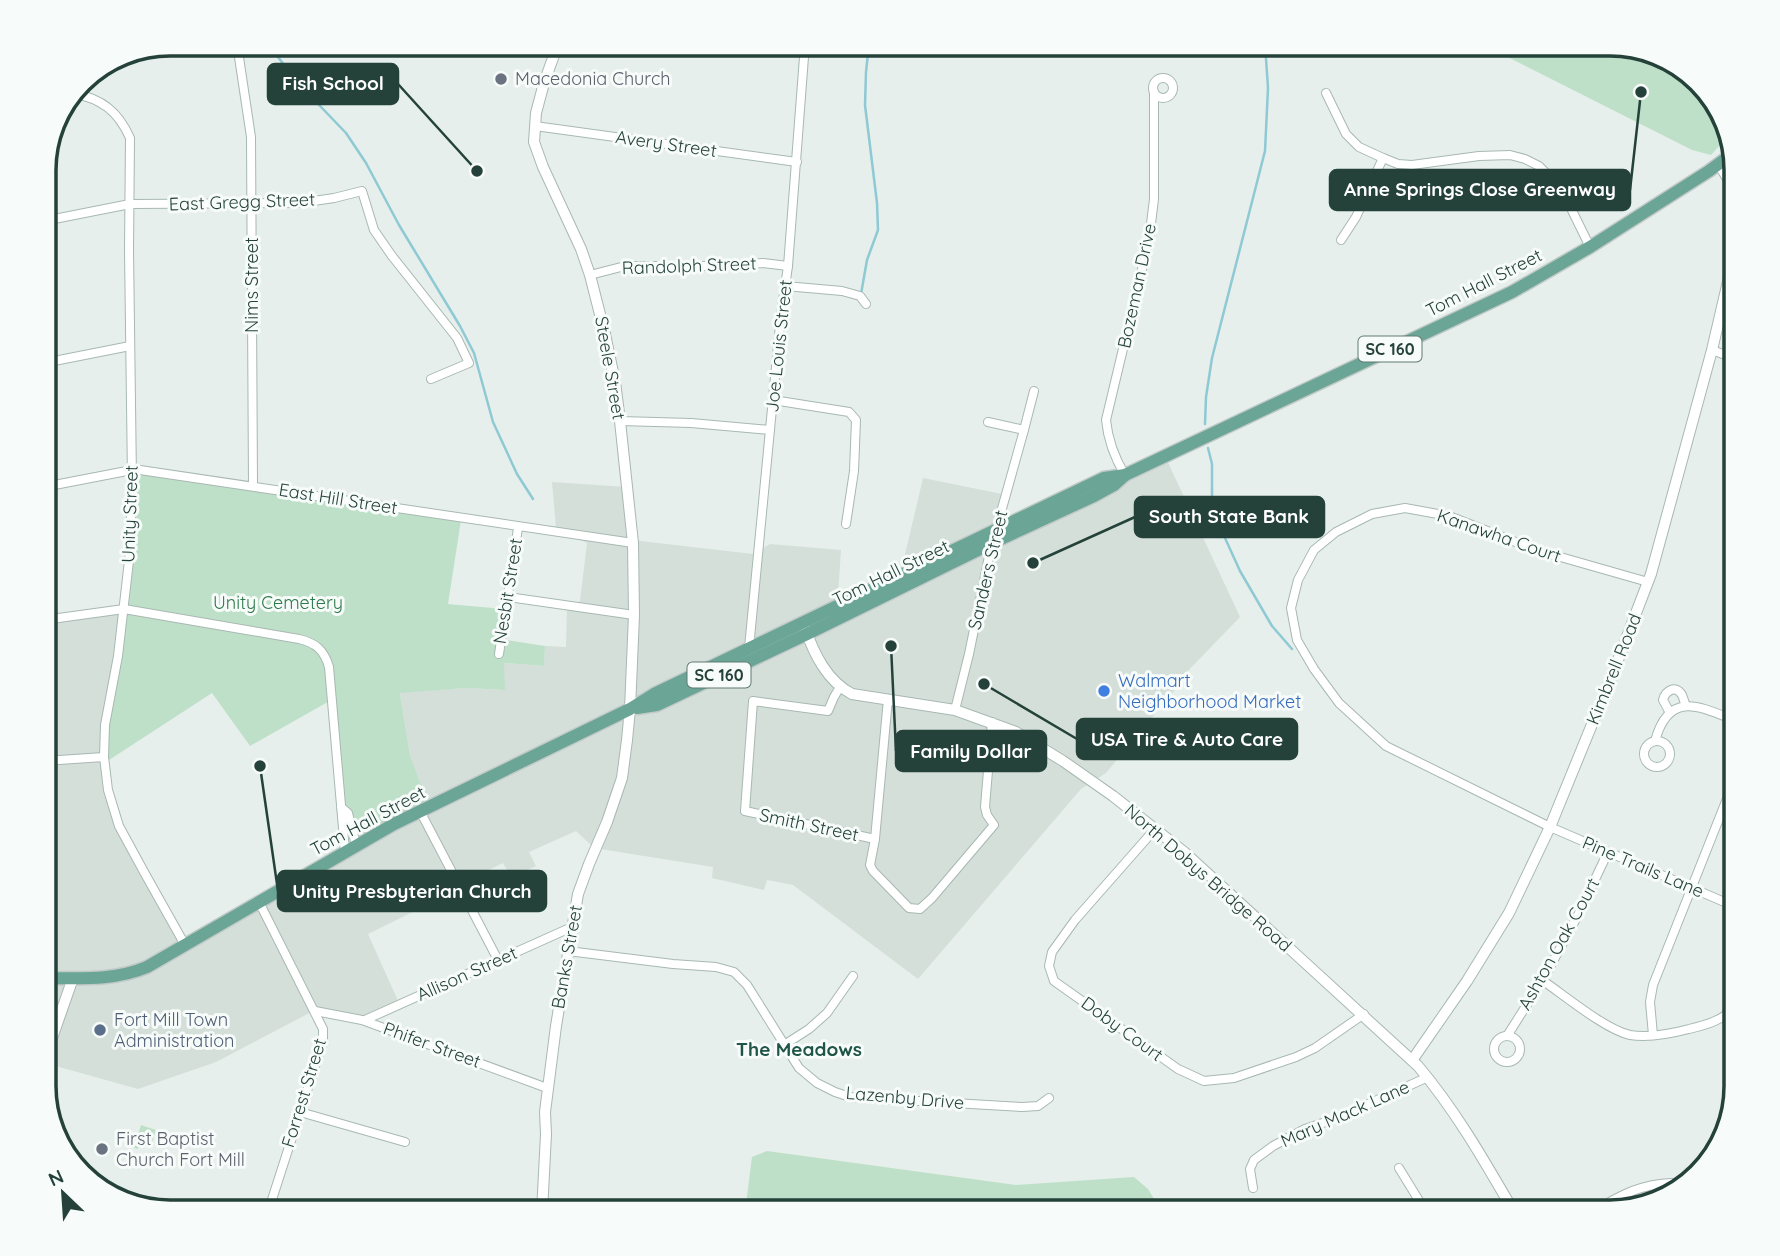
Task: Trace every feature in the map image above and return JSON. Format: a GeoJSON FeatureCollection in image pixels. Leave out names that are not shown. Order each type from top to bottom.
{"type":"FeatureCollection","features":[{"type":"Feature","properties":{"kind":"main road","name":"Tom Hall Street"},"geometry":{"type":"LineString","coordinates":[[630,709],[657,705],[993,537],[1104,478],[1125,475],[1512,292],[1590,247],[1723,161]]}},
{"type":"Feature","properties":{"kind":"main road","name":"Tom Hall Street"},"geometry":{"type":"LineString","coordinates":[[56,978],[107,978],[147,967],[350,848],[420,811],[749,648],[805,629]]}},
{"type":"Feature","properties":{"kind":"street","name":"Nims Street"},"geometry":{"type":"LineString","coordinates":[[239,56],[251,138],[253,486]]}},
{"type":"Feature","properties":{"kind":"street","name":"Steele Street"},"geometry":{"type":"LineString","coordinates":[[554,56],[536,113],[534,142],[542,167],[581,249],[610,358],[620,421],[633,544],[634,615],[630,709]]}},
{"type":"Feature","properties":{"kind":"street","name":"Joe Louis Street"},"geometry":{"type":"LineString","coordinates":[[749,648],[788,266],[804,56]]}},
{"type":"Feature","properties":{"kind":"street","name":"Bozeman Drive"},"geometry":{"type":"LineString","coordinates":[[1125,475],[1113,452],[1106,420],[1149,240],[1154,199],[1154,92]]}},
{"type":"Feature","properties":{"kind":"street"},"geometry":{"type":"LineString","coordinates":[[1326,93],[1346,134],[1359,147],[1383,159],[1412,165],[1498,154],[1525,159],[1539,166],[1561,188],[1590,247]]}},
{"type":"Feature","properties":{"kind":"street","name":"Unity Street"},"geometry":{"type":"LineString","coordinates":[[85,96],[110,108],[123,123],[130,138],[130,552],[114,679],[105,725],[104,757],[108,790],[119,826],[185,945]]}},
{"type":"Feature","properties":{"kind":"street","name":"Avery Street"},"geometry":{"type":"LineString","coordinates":[[535,126],[797,162]]}},
{"type":"Feature","properties":{"kind":"street"},"geometry":{"type":"LineString","coordinates":[[1341,240],[1356,217],[1383,159]]}},
{"type":"Feature","properties":{"kind":"street"},"geometry":{"type":"LineString","coordinates":[[1719,164],[1724,172]]}},
{"type":"Feature","properties":{"kind":"street","name":"East Gregg Street"},"geometry":{"type":"LineString","coordinates":[[56,219],[130,204],[300,203],[362,191],[374,230],[451,329],[469,363],[432,379]]}},
{"type":"Feature","properties":{"kind":"street","name":"Randolph Street"},"geometry":{"type":"LineString","coordinates":[[590,275],[625,266],[725,267],[763,263],[788,266]]}},
{"type":"Feature","properties":{"kind":"street"},"geometry":{"type":"LineString","coordinates":[[785,286],[842,291],[860,296],[866,304]]}},
{"type":"Feature","properties":{"kind":"street","name":"Kimbrell Road"},"geometry":{"type":"LineString","coordinates":[[1413,1059],[1509,913],[1550,827],[1614,673],[1648,582],[1724,298]]}},
{"type":"Feature","properties":{"kind":"street"},"geometry":{"type":"LineString","coordinates":[[56,361],[130,346]]}},
{"type":"Feature","properties":{"kind":"street"},"geometry":{"type":"LineString","coordinates":[[1712,350],[1724,354]]}},
{"type":"Feature","properties":{"kind":"street","name":"Sanders Street"},"geometry":{"type":"LineString","coordinates":[[955,710],[993,537],[1034,391]]}},
{"type":"Feature","properties":{"kind":"street"},"geometry":{"type":"LineString","coordinates":[[773,400],[849,412],[856,420],[854,471],[846,524]]}},
{"type":"Feature","properties":{"kind":"street"},"geometry":{"type":"LineString","coordinates":[[620,421],[691,423],[770,430]]}},
{"type":"Feature","properties":{"kind":"street"},"geometry":{"type":"LineString","coordinates":[[988,422],[1024,430]]}},
{"type":"Feature","properties":{"kind":"street","name":"East Hill Street"},"geometry":{"type":"LineString","coordinates":[[56,485],[132,470],[633,544]]}},
{"type":"Feature","properties":{"kind":"street","name":"Kanawha Court"},"geometry":{"type":"LineString","coordinates":[[1550,827],[1386,746],[1339,703],[1297,640],[1291,608],[1298,580],[1314,550],[1336,532],[1372,514],[1405,508],[1449,516],[1535,550],[1648,582]]}},
{"type":"Feature","properties":{"kind":"street","name":"Nesbit Street"},"geometry":{"type":"LineString","coordinates":[[499,654],[518,527]]}},
{"type":"Feature","properties":{"kind":"street"},"geometry":{"type":"LineString","coordinates":[[508,597],[634,615]]}},
{"type":"Feature","properties":{"kind":"street"},"geometry":{"type":"LineString","coordinates":[[56,618],[124,609],[309,641],[322,650],[330,677],[341,807],[349,815],[350,848]]}},
{"type":"Feature","properties":{"kind":"street"},"geometry":{"type":"LineString","coordinates":[[805,629],[829,677],[840,687]]}},
{"type":"Feature","properties":{"kind":"street","name":"North Dobys Bridge Road"},"geometry":{"type":"LineString","coordinates":[[840,687],[852,694],[955,710],[992,722],[1016,732],[1113,796],[1184,852],[1413,1059],[1478,1150],[1507,1200]]}},
{"type":"Feature","properties":{"kind":"street","name":"Smith Street"},"geometry":{"type":"LineString","coordinates":[[840,687],[828,711],[753,701],[745,811],[876,839]]}},
{"type":"Feature","properties":{"kind":"street"},"geometry":{"type":"LineString","coordinates":[[1670,713],[1664,704],[1664,697],[1670,690],[1680,692],[1686,706]]}},
{"type":"Feature","properties":{"kind":"street"},"geometry":{"type":"LineString","coordinates":[[888,699],[876,839],[870,865],[909,908],[920,909],[932,898],[994,825],[987,816],[985,807],[992,722]]}},
{"type":"Feature","properties":{"kind":"street"},"geometry":{"type":"LineString","coordinates":[[1654,741],[1663,720],[1670,713],[1686,706],[1700,706],[1724,716]]}},
{"type":"Feature","properties":{"kind":"street","name":"Banks Street"},"geometry":{"type":"LineString","coordinates":[[543,1200],[545,1112],[572,927],[578,894],[622,778],[630,709]]}},
{"type":"Feature","properties":{"kind":"street"},"geometry":{"type":"LineString","coordinates":[[56,760],[104,757]]}},
{"type":"Feature","properties":{"kind":"street"},"geometry":{"type":"LineString","coordinates":[[1653,1035],[1650,1002],[1653,985],[1724,806]]}},
{"type":"Feature","properties":{"kind":"street"},"geometry":{"type":"LineString","coordinates":[[420,811],[498,960]]}},
{"type":"Feature","properties":{"kind":"street","name":"Pine Trails Lane"},"geometry":{"type":"LineString","coordinates":[[1550,827],[1724,902]]}},
{"type":"Feature","properties":{"kind":"street","name":"Doby Court"},"geometry":{"type":"LineString","coordinates":[[1155,829],[1075,920],[1052,952],[1049,966],[1054,981],[1178,1069],[1204,1081],[1234,1078],[1296,1057],[1315,1048],[1364,1014]]}},
{"type":"Feature","properties":{"kind":"street","name":"Ashton Oak Court"},"geometry":{"type":"LineString","coordinates":[[1507,1036],[1578,915],[1608,852]]}},
{"type":"Feature","properties":{"kind":"street","name":"Forrest Street"},"geometry":{"type":"LineString","coordinates":[[259,902],[323,1029],[323,1041],[272,1200]]}},
{"type":"Feature","properties":{"kind":"street","name":"Allison Street"},"geometry":{"type":"LineString","coordinates":[[362,1020],[572,927]]}},
{"type":"Feature","properties":{"kind":"street","name":"Lazenby Drive"},"geometry":{"type":"LineString","coordinates":[[568,951],[716,967],[734,972],[747,985],[799,1068],[817,1083],[850,1097],[1022,1107],[1038,1106],[1049,1098]]}},
{"type":"Feature","properties":{"kind":"street"},"geometry":{"type":"LineString","coordinates":[[784,1045],[827,1013],[853,976]]}},
{"type":"Feature","properties":{"kind":"street"},"geometry":{"type":"LineString","coordinates":[[56,1027],[73,978]]}},
{"type":"Feature","properties":{"kind":"street"},"geometry":{"type":"LineString","coordinates":[[1542,980],[1618,1031],[1640,1036],[1701,1027],[1724,1016]]}},
{"type":"Feature","properties":{"kind":"street","name":"Phifer Street"},"geometry":{"type":"LineString","coordinates":[[315,1011],[362,1020],[548,1087]]}},
{"type":"Feature","properties":{"kind":"street","name":"Mary Mack Lane"},"geometry":{"type":"LineString","coordinates":[[1253,1188],[1250,1169],[1254,1160],[1273,1146],[1305,1129],[1340,1117],[1428,1077]]}},
{"type":"Feature","properties":{"kind":"street"},"geometry":{"type":"LineString","coordinates":[[300,1112],[405,1142]]}},
{"type":"Feature","properties":{"kind":"street"},"geometry":{"type":"LineString","coordinates":[[1399,1168],[1419,1200]]}},
{"type":"Feature","properties":{"kind":"street"},"geometry":{"type":"LineString","coordinates":[[1614,1200],[1641,1186],[1670,1183]]}},
{"type":"Feature","properties":{"kind":"shaded area"},"geometry":{"type":"Polygon","coordinates":[[[1165,456],[1240,617],[1182,677],[1179,685],[1106,773],[1081,789],[918,979],[793,885],[767,880],[764,890],[712,878],[713,867],[594,848],[576,831],[529,852],[536,866],[511,877],[503,863],[460,884],[452,870],[425,885],[433,902],[368,934],[399,1003],[367,1018],[317,1009],[216,1062],[138,1089],[56,1066],[56,620],[125,611],[105,735],[109,790],[121,826],[185,942],[133,970],[76,976],[74,979],[117,978],[151,967],[373,837],[429,808],[410,755],[400,692],[466,688],[504,690],[504,663],[544,666],[545,646],[566,647],[567,607],[580,601],[587,543],[556,528],[552,482],[626,487],[632,540],[753,554],[770,544],[841,550],[837,610],[899,580],[923,478],[1007,495],[998,532],[1001,537],[1165,456]]]}},
{"type":"Feature","properties":{"kind":"green space"},"geometry":{"type":"Polygon","coordinates":[[[1506,56],[1625,57],[1660,68],[1690,90],[1709,113],[1715,127],[1721,144],[1711,155],[1692,150],[1506,56]]]}},
{"type":"Feature","properties":{"kind":"green space","name":"Unity Cemetery"},"geometry":{"type":"Polygon","coordinates":[[[133,471],[461,520],[448,604],[504,609],[500,639],[545,646],[544,666],[504,663],[505,690],[466,688],[400,693],[410,755],[428,804],[356,842],[343,807],[333,699],[250,746],[212,693],[106,762],[105,750],[119,658],[133,471]]]}},
{"type":"Feature","properties":{"kind":"green space"},"geometry":{"type":"Polygon","coordinates":[[[141,1125],[156,1130],[152,1142],[144,1143],[137,1149],[129,1146],[133,1132],[138,1134],[141,1125]]]}},
{"type":"Feature","properties":{"kind":"green space"},"geometry":{"type":"Polygon","coordinates":[[[767,1151],[1016,1185],[1134,1177],[1148,1189],[1155,1200],[747,1200],[752,1157],[767,1151]]]}},
{"type":"Feature","properties":{"kind":"waterway"},"geometry":{"type":"LineString","coordinates":[[277,56],[297,82],[346,133],[366,163],[474,353],[493,422],[517,474],[533,499]]}},
{"type":"Feature","properties":{"kind":"waterway"},"geometry":{"type":"LineString","coordinates":[[861,294],[867,260],[878,230],[865,105],[868,56]]}},
{"type":"Feature","properties":{"kind":"waterway"},"geometry":{"type":"LineString","coordinates":[[1205,424],[1212,358],[1265,151],[1268,88],[1266,56]]}},
{"type":"Feature","properties":{"kind":"waterway"},"geometry":{"type":"LineString","coordinates":[[1208,448],[1212,464],[1212,502],[1225,538],[1240,571],[1272,626],[1292,649]]}},
{"type":"Feature","properties":{"kind":"place","name":"Macedonia Church"},"geometry":{"type":"Point","coordinates":[501,79]}},
{"type":"Feature","properties":{"kind":"place","name":"Anne Springs Close Greenway"},"geometry":{"type":"Point","coordinates":[1641,92]}},
{"type":"Feature","properties":{"kind":"place","name":"Fish School"},"geometry":{"type":"Point","coordinates":[477,171]}},
{"type":"Feature","properties":{"kind":"place","name":"South State Bank"},"geometry":{"type":"Point","coordinates":[1033,563]}},
{"type":"Feature","properties":{"kind":"place","name":"Family Dollar"},"geometry":{"type":"Point","coordinates":[891,646]}},
{"type":"Feature","properties":{"kind":"place","name":"USA Tire & Auto Care"},"geometry":{"type":"Point","coordinates":[984,684]}},
{"type":"Feature","properties":{"kind":"place","name":"Walmart Neighborhood Market"},"geometry":{"type":"Point","coordinates":[1104,691]}},
{"type":"Feature","properties":{"kind":"place","name":"Unity Presbyterian Church"},"geometry":{"type":"Point","coordinates":[260,766]}},
{"type":"Feature","properties":{"kind":"place","name":"Fort Mill Town Administration"},"geometry":{"type":"Point","coordinates":[100,1030]}},
{"type":"Feature","properties":{"kind":"place","name":"First Baptist Church Fort Mill"},"geometry":{"type":"Point","coordinates":[102,1149]}},
{"type":"Feature","properties":{"kind":"district","name":"The Meadows"},"geometry":{"type":"Point","coordinates":[799,1049]}}]}
